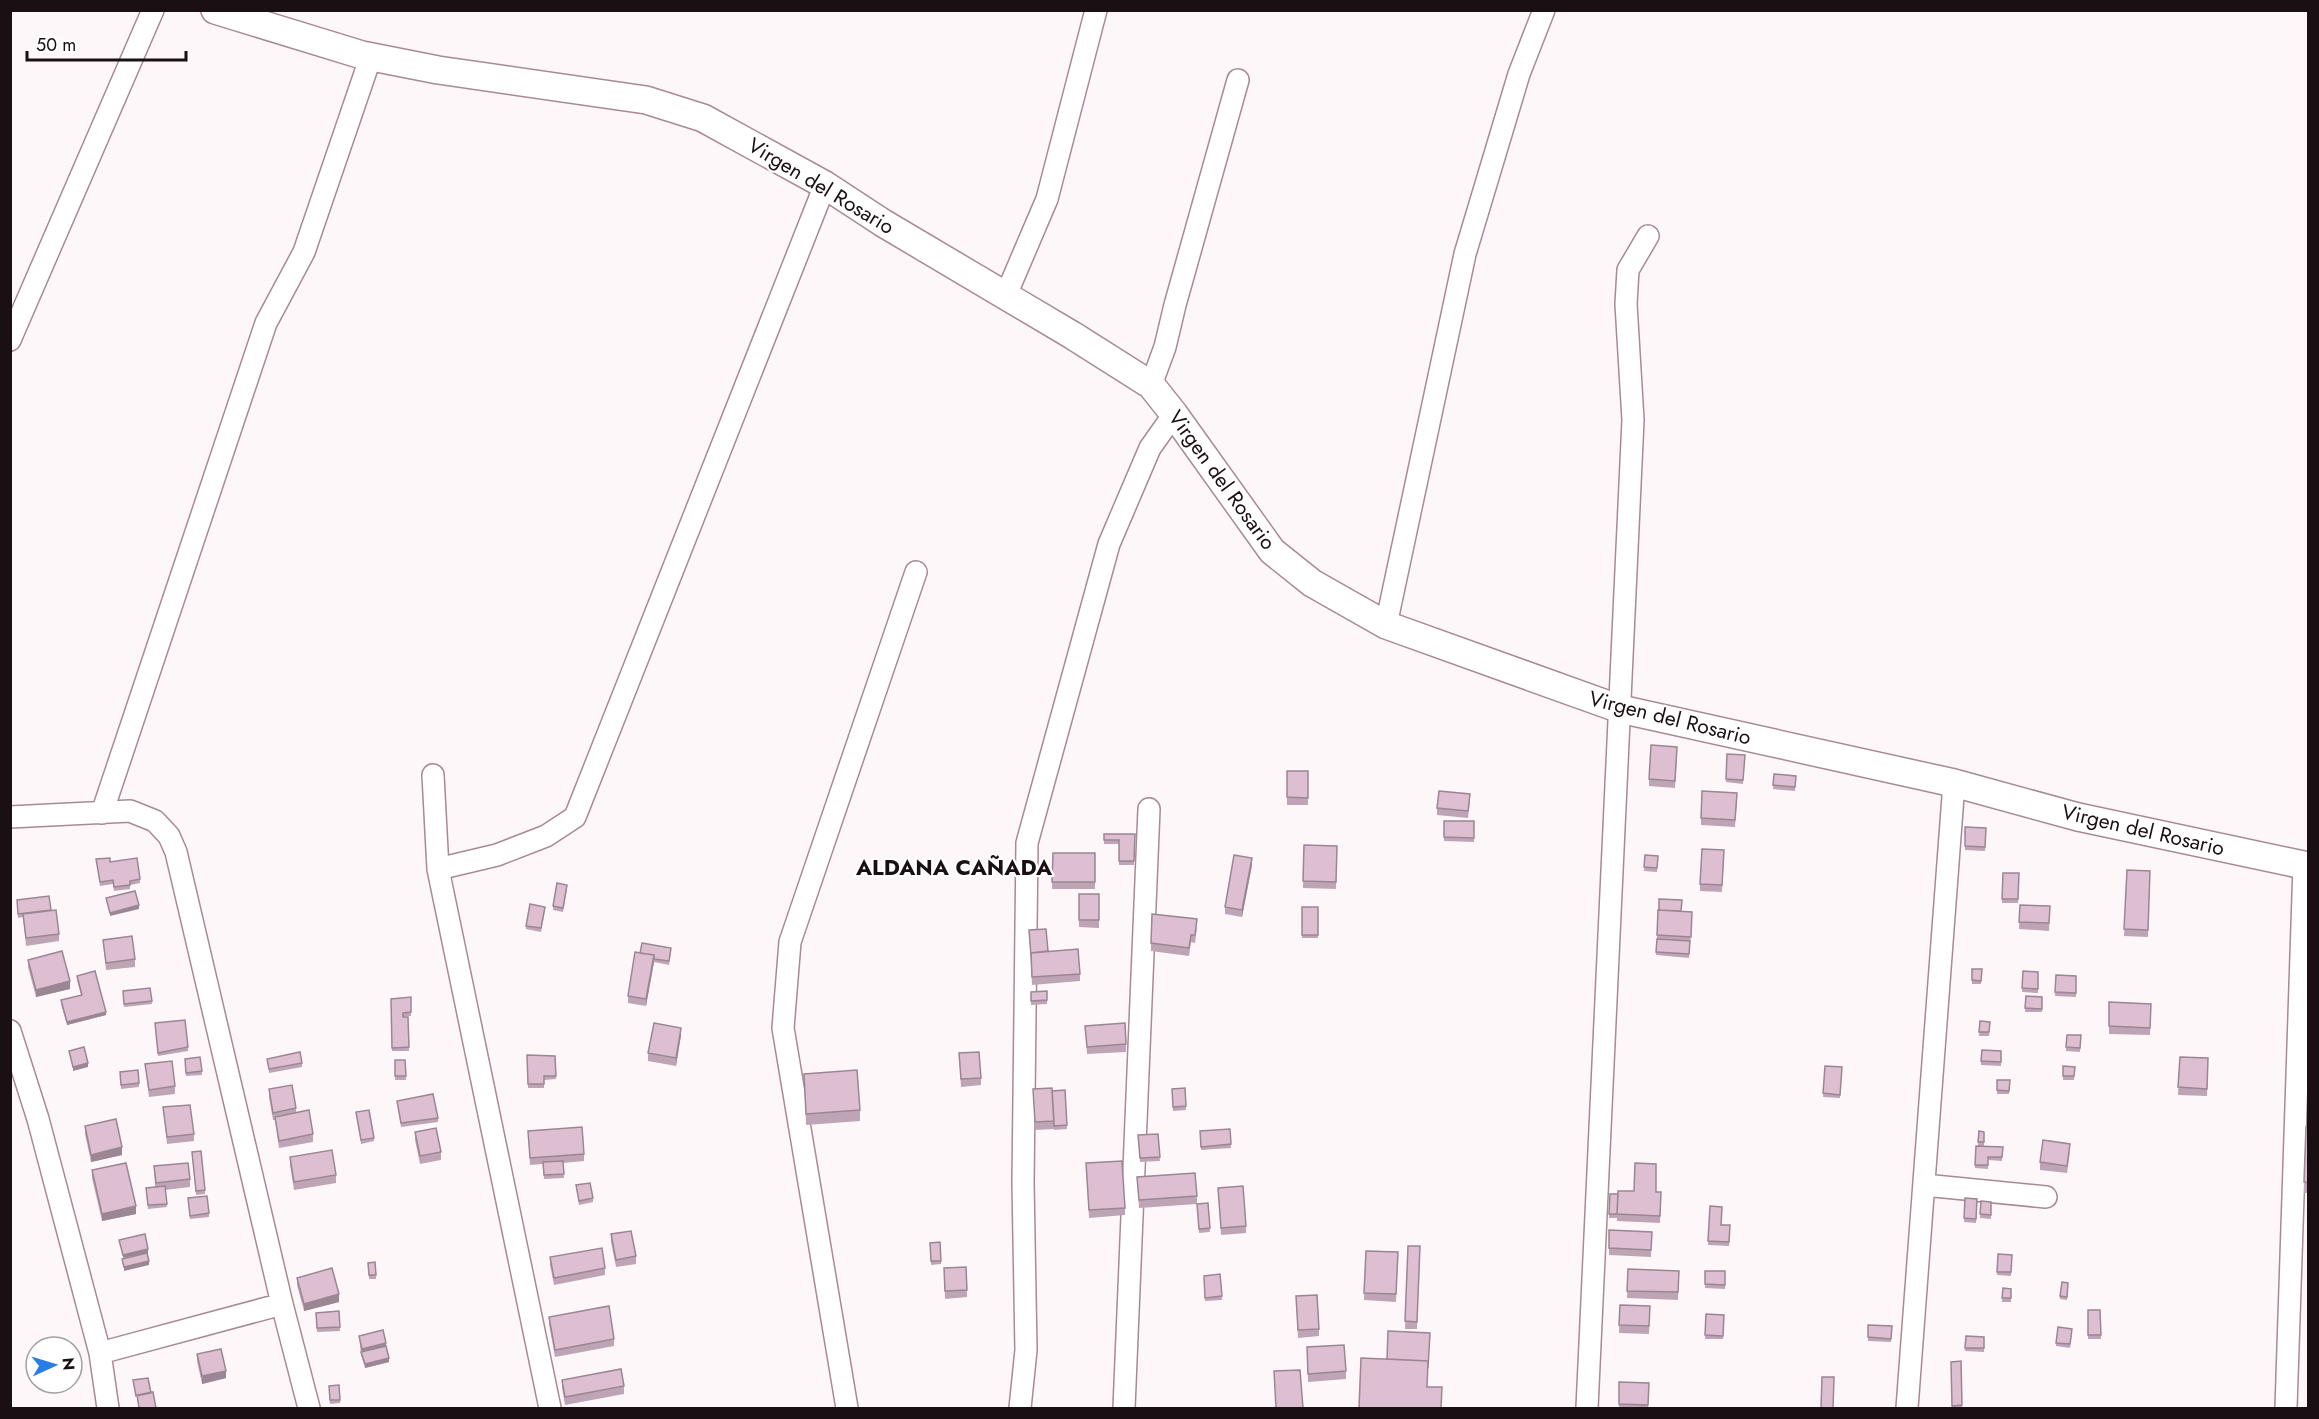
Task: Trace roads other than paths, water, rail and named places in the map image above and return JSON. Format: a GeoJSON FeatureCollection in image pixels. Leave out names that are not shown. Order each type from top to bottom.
{"type":"FeatureCollection","features":[{"type":"Feature","properties":{"kind":"street"},"geometry":{"type":"LineString","coordinates":[[10,340],[153,10]]}},
{"type":"Feature","properties":{"kind":"street","name":"Virgen del Rosario"},"geometry":{"type":"LineString","coordinates":[[215,10],[371,56],[438,70],[645,100],[703,118],[825,185],[883,223],[1151,385],[1272,551],[1311,583],[1386,625],[1620,709],[1954,783],[2078,817],[2306,865]]}},
{"type":"Feature","properties":{"kind":"street"},"geometry":{"type":"LineString","coordinates":[[1006,296],[1047,199],[1096,10]]}},
{"type":"Feature","properties":{"kind":"street"},"geometry":{"type":"LineString","coordinates":[[1386,625],[1465,254],[1519,74],[1544,10]]}},
{"type":"Feature","properties":{"kind":"street"},"geometry":{"type":"LineString","coordinates":[[102,813],[266,324],[304,252],[371,56]]}},
{"type":"Feature","properties":{"kind":"street"},"geometry":{"type":"LineString","coordinates":[[1151,385],[1165,348],[1174,304],[1238,80]]}},
{"type":"Feature","properties":{"kind":"street"},"geometry":{"type":"LineString","coordinates":[[438,869],[496,855],[546,836],[575,817],[825,185]]}},
{"type":"Feature","properties":{"kind":"street"},"geometry":{"type":"LineString","coordinates":[[1587,1408],[1634,420],[1626,304],[1628,270],[1648,236]]}},
{"type":"Feature","properties":{"kind":"street"},"geometry":{"type":"LineString","coordinates":[[1020,1408],[1026,1350],[1023,1183],[1027,843],[1109,544],[1150,448],[1174,414]]}},
{"type":"Feature","properties":{"kind":"street"},"geometry":{"type":"LineString","coordinates":[[847,1408],[783,1028],[790,942],[916,572]]}},
{"type":"Feature","properties":{"kind":"street"},"geometry":{"type":"LineString","coordinates":[[433,775],[438,869],[550,1408]]}},
{"type":"Feature","properties":{"kind":"street"},"geometry":{"type":"LineString","coordinates":[[1907,1408],[1954,783]]}},
{"type":"Feature","properties":{"kind":"street"},"geometry":{"type":"LineString","coordinates":[[1124,1408],[1149,809]]}},
{"type":"Feature","properties":{"kind":"street"},"geometry":{"type":"LineString","coordinates":[[10,817],[130,812],[155,821],[169,836],[176,852],[282,1304],[309,1408]]}},
{"type":"Feature","properties":{"kind":"street"},"geometry":{"type":"LineString","coordinates":[[2286,1408],[2306,865]]}},
{"type":"Feature","properties":{"kind":"street"},"geometry":{"type":"LineString","coordinates":[[10,1031],[38,1119],[100,1353],[108,1408]]}},
{"type":"Feature","properties":{"kind":"street"},"geometry":{"type":"LineString","coordinates":[[1924,1185],[2046,1197]]}},
{"type":"Feature","properties":{"kind":"street"},"geometry":{"type":"LineString","coordinates":[[100,1353],[282,1304]]}},
{"type":"Feature","properties":{"kind":"district","name":"ALDANA CAÑADA"},"geometry":{"type":"Point","coordinates":[954,867]}}]}
